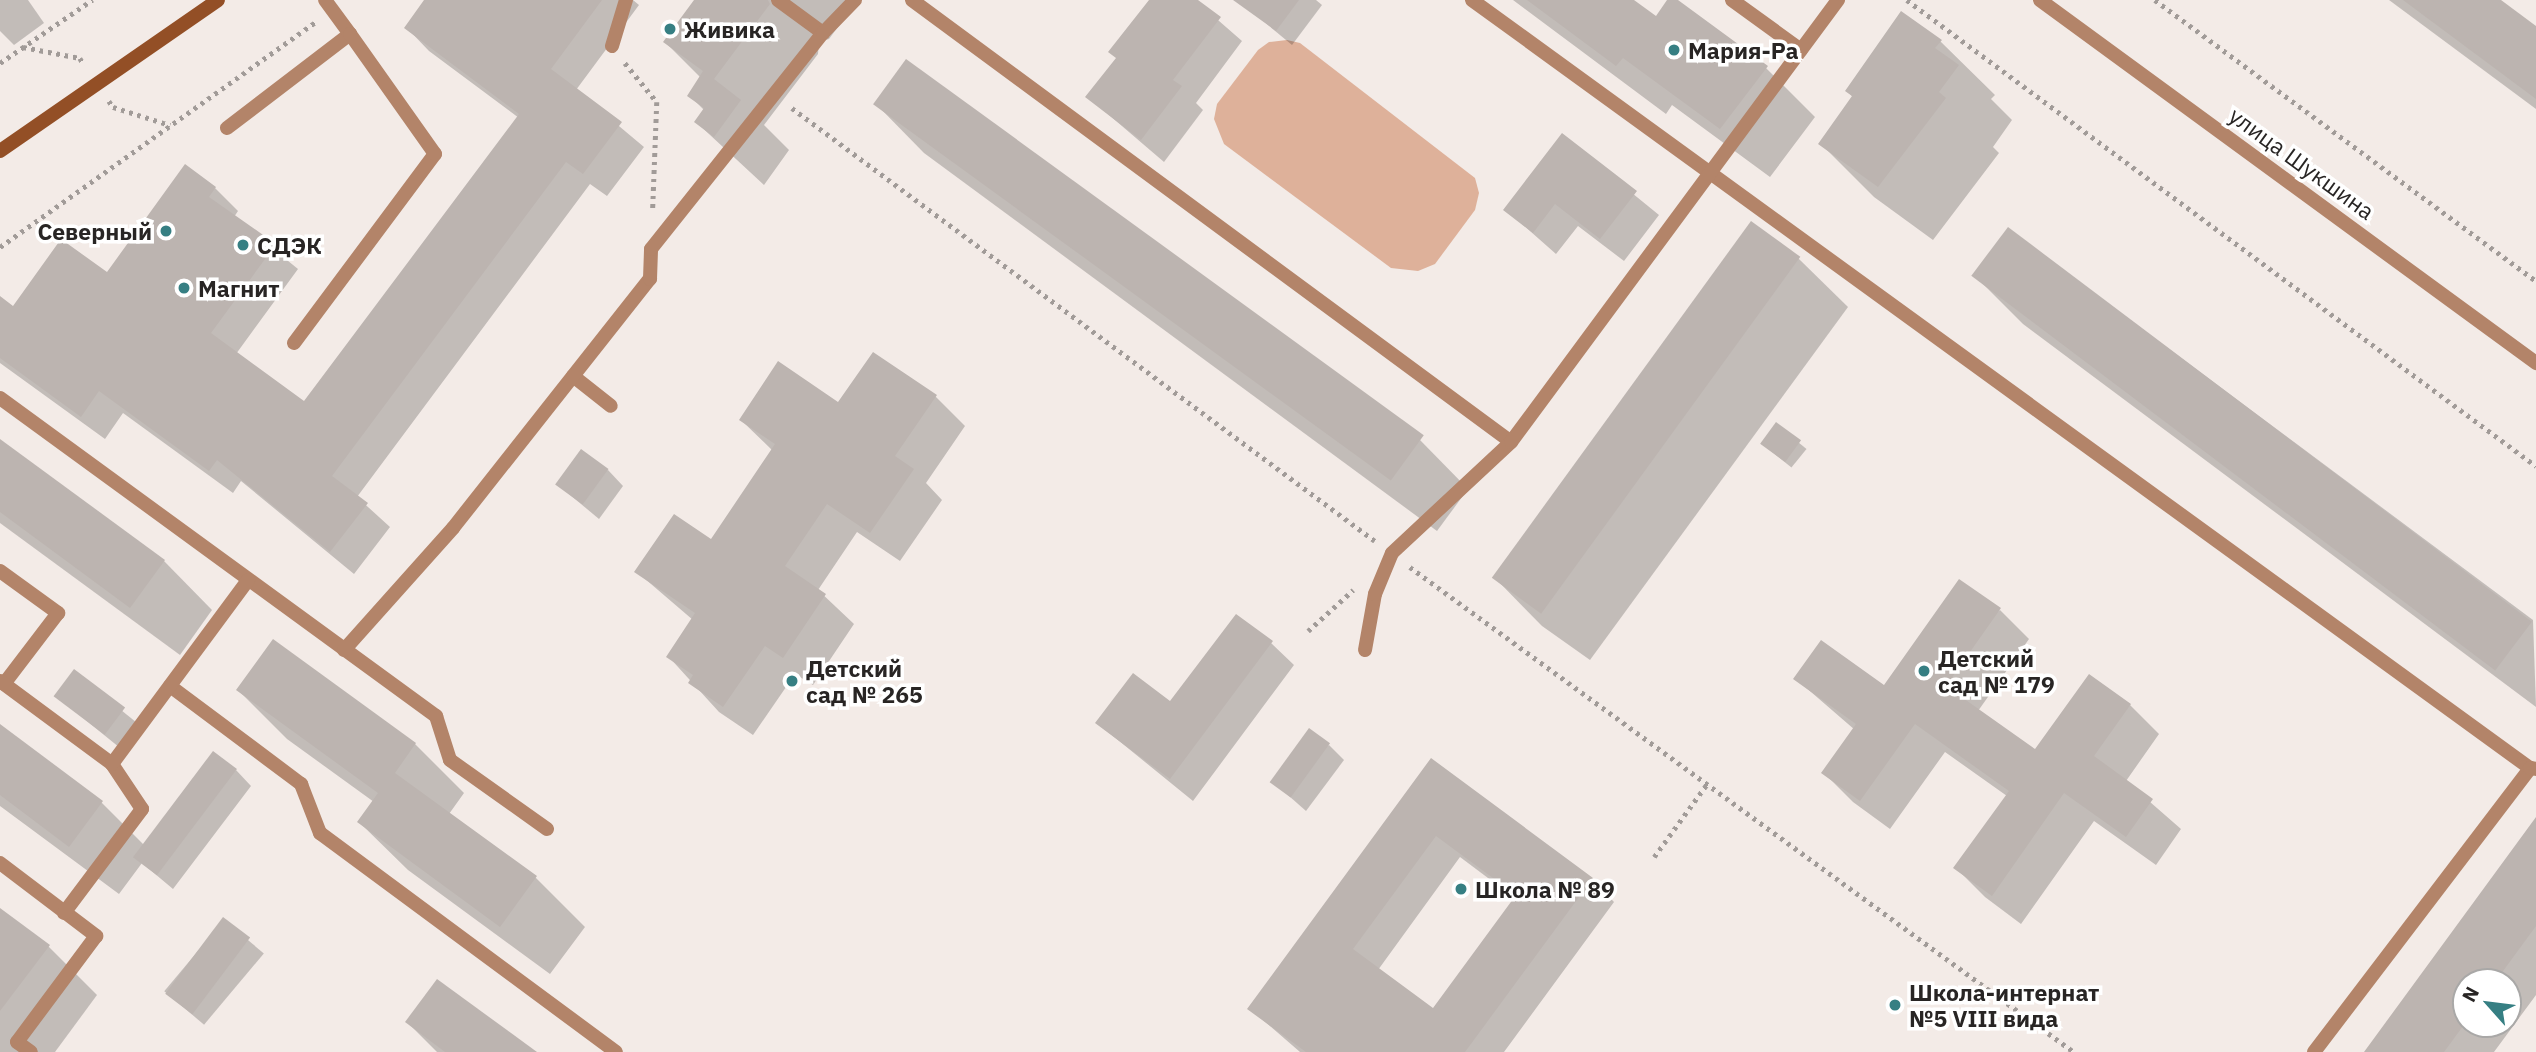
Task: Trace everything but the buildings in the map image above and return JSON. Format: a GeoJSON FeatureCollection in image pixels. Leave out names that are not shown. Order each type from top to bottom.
{"type":"FeatureCollection","features":[{"type":"Feature","properties":{"kind":"street"},"geometry":{"type":"LineString","coordinates":[[0,150],[218,0]]}},
{"type":"Feature","properties":{"kind":"street"},"geometry":{"type":"LineString","coordinates":[[612,46],[626,0]]}},
{"type":"Feature","properties":{"kind":"street"},"geometry":{"type":"LineString","coordinates":[[778,0],[823,33]]}},
{"type":"Feature","properties":{"kind":"street"},"geometry":{"type":"LineString","coordinates":[[344,650],[453,528],[650,279],[651,250],[823,33],[855,0]]}},
{"type":"Feature","properties":{"kind":"street"},"geometry":{"type":"LineString","coordinates":[[912,0],[1511,442]]}},
{"type":"Feature","properties":{"kind":"street"},"geometry":{"type":"LineString","coordinates":[[1472,0],[1710,176],[2533,769],[2314,1052]]}},
{"type":"Feature","properties":{"kind":"street"},"geometry":{"type":"LineString","coordinates":[[1732,0],[1801,50]]}},
{"type":"Feature","properties":{"kind":"street"},"geometry":{"type":"LineString","coordinates":[[1365,650],[1375,594],[1392,553],[1511,442],[1838,0]]}},
{"type":"Feature","properties":{"kind":"street","name":"улица Шукшина"},"geometry":{"type":"LineString","coordinates":[[2040,0],[2536,363]]}},
{"type":"Feature","properties":{"kind":"street"},"geometry":{"type":"LineString","coordinates":[[294,343],[435,154],[329,5]]}},
{"type":"Feature","properties":{"kind":"street"},"geometry":{"type":"LineString","coordinates":[[227,128],[351,34]]}},
{"type":"Feature","properties":{"kind":"street"},"geometry":{"type":"LineString","coordinates":[[573,376],[611,406]]}},
{"type":"Feature","properties":{"kind":"street"},"geometry":{"type":"LineString","coordinates":[[0,398],[436,716],[450,760],[547,830]]}},
{"type":"Feature","properties":{"kind":"street"},"geometry":{"type":"LineString","coordinates":[[0,571],[58,613],[2,683],[112,764],[142,809],[64,913]]}},
{"type":"Feature","properties":{"kind":"street"},"geometry":{"type":"LineString","coordinates":[[112,764],[248,580]]}},
{"type":"Feature","properties":{"kind":"street"},"geometry":{"type":"LineString","coordinates":[[170,686],[301,785],[320,833],[616,1052]]}},
{"type":"Feature","properties":{"kind":"street"},"geometry":{"type":"LineString","coordinates":[[0,863],[96,936],[17,1042],[31,1052]]}},
{"type":"Feature","properties":{"kind":"path"},"geometry":{"type":"LineString","coordinates":[[0,62],[92,0]]}},
{"type":"Feature","properties":{"kind":"path"},"geometry":{"type":"LineString","coordinates":[[1907,0],[2536,466]]}},
{"type":"Feature","properties":{"kind":"path"},"geometry":{"type":"LineString","coordinates":[[2155,0],[2536,281]]}},
{"type":"Feature","properties":{"kind":"path"},"geometry":{"type":"LineString","coordinates":[[0,247],[329,5]]}},
{"type":"Feature","properties":{"kind":"path"},"geometry":{"type":"LineString","coordinates":[[612,46],[657,102],[651,250]]}},
{"type":"Feature","properties":{"kind":"path"},"geometry":{"type":"LineString","coordinates":[[774,95],[1392,553],[2074,1052]]}},
{"type":"Feature","properties":{"kind":"path"},"geometry":{"type":"LineString","coordinates":[[1654,857],[1707,784]]}},
{"type":"Feature","properties":{"kind":"shaded area"},"geometry":{"type":"Polygon","coordinates":[[[1287,40],[1300,43],[1475,178],[1479,193],[1475,210],[1435,264],[1418,271],[1391,268],[1224,144],[1214,119],[1217,104],[1258,50],[1269,42],[1287,40]]]}},
{"type":"Feature","properties":{"kind":"place","name":"Живика"},"geometry":{"type":"Point","coordinates":[670,29]}},
{"type":"Feature","properties":{"kind":"place","name":"Мария-Ра"},"geometry":{"type":"Point","coordinates":[1674,50]}},
{"type":"Feature","properties":{"kind":"place","name":"Северный"},"geometry":{"type":"Point","coordinates":[166,231]}},
{"type":"Feature","properties":{"kind":"place","name":"СДЭК"},"geometry":{"type":"Point","coordinates":[243,245]}},
{"type":"Feature","properties":{"kind":"place","name":"Магнит"},"geometry":{"type":"Point","coordinates":[184,288]}},
{"type":"Feature","properties":{"kind":"place","name":"Детский сад № 179"},"geometry":{"type":"Point","coordinates":[1924,671]}},
{"type":"Feature","properties":{"kind":"place","name":"Детский сад № 265"},"geometry":{"type":"Point","coordinates":[792,681]}},
{"type":"Feature","properties":{"kind":"place","name":"Школа № 89"},"geometry":{"type":"Point","coordinates":[1461,889]}},
{"type":"Feature","properties":{"kind":"place","name":"Школа-интернат №5 VIII вида"},"geometry":{"type":"Point","coordinates":[1895,1005]}}]}
